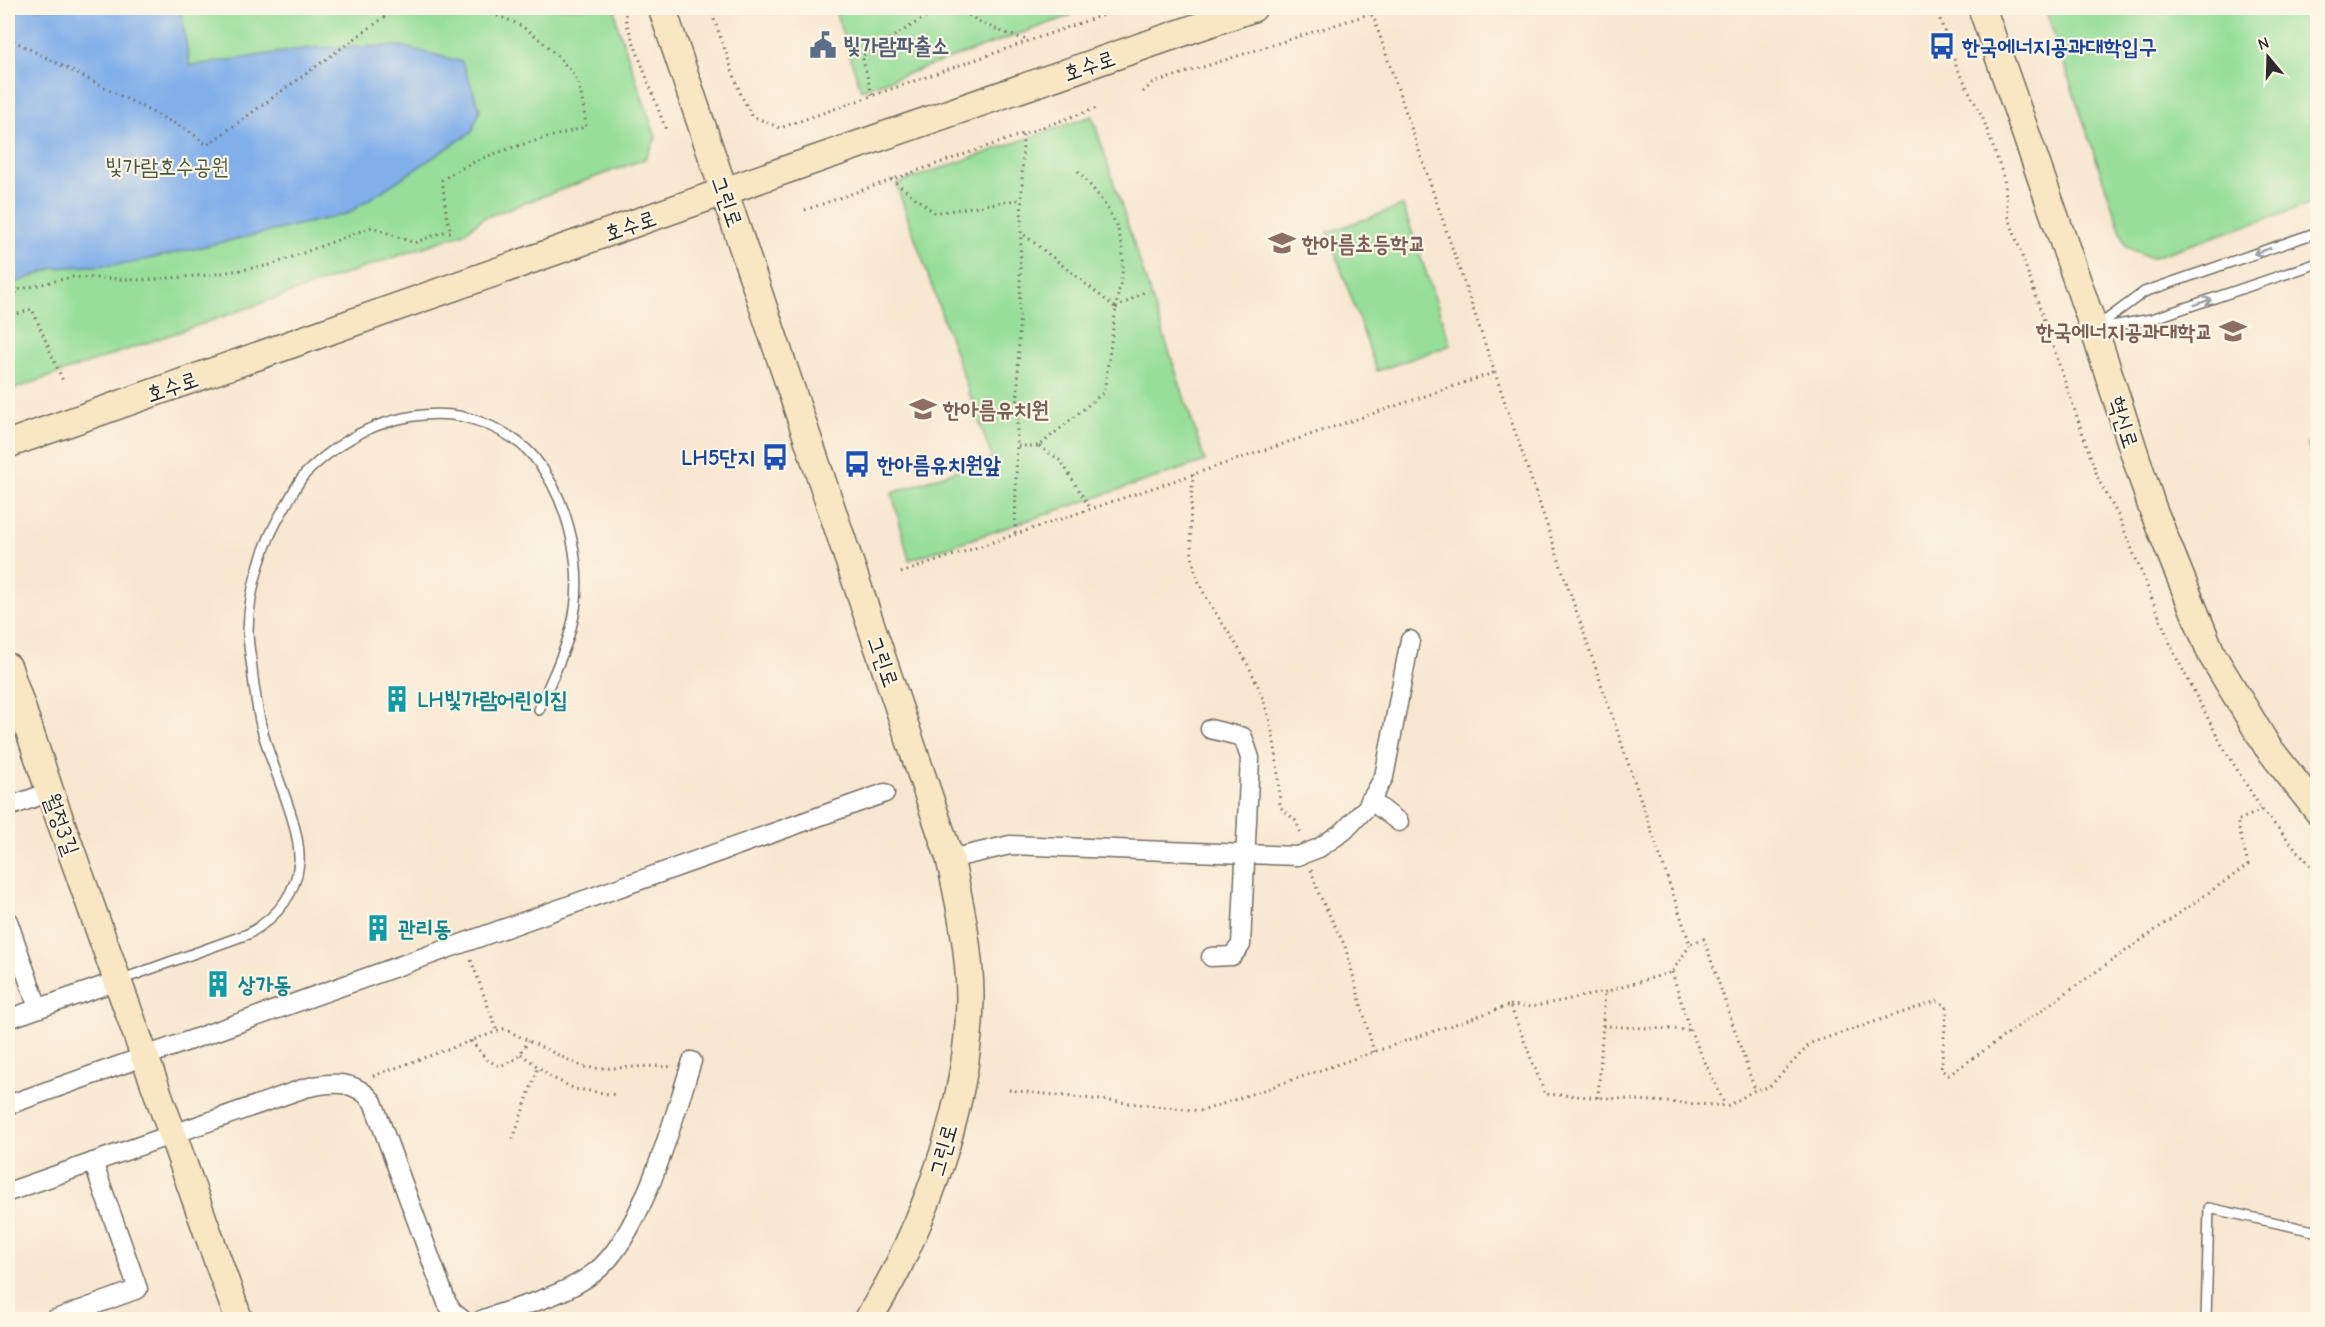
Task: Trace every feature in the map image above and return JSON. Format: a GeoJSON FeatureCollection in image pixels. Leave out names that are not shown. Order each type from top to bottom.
{"type":"FeatureCollection","features":[{"type":"Feature","properties":{"kind":"street","name":"그린로"},"geometry":{"type":"LineString","coordinates":[[662,8],[950,858],[963,923],[970,998],[960,1083],[947,1137],[929,1194],[901,1262],[867,1320]]}},
{"type":"Feature","properties":{"kind":"street","name":"호수로"},"geometry":{"type":"LineString","coordinates":[[8,444],[725,191],[1254,8]]}},
{"type":"Feature","properties":{"kind":"street","name":"혁신로"},"geometry":{"type":"LineString","coordinates":[[1982,8],[2094,329],[2152,507],[2212,655],[2267,746],[2318,811]]}},
{"type":"Feature","properties":{"kind":"street"},"geometry":{"type":"LineString","coordinates":[[950,858],[1010,845],[1298,856],[1319,848],[1344,831],[1370,800],[1384,777],[1410,640]]}},
{"type":"Feature","properties":{"kind":"street","name":"월정3길"},"geometry":{"type":"LineString","coordinates":[[8,667],[50,792],[239,1320]]}},
{"type":"Feature","properties":{"kind":"street"},"geometry":{"type":"LineString","coordinates":[[1210,729],[1243,737],[1250,758],[1241,945],[1232,956],[1211,957]]}},
{"type":"Feature","properties":{"kind":"street"},"geometry":{"type":"LineString","coordinates":[[8,807],[50,792]]}},
{"type":"Feature","properties":{"kind":"street"},"geometry":{"type":"LineString","coordinates":[[8,1105],[885,794]]}},
{"type":"Feature","properties":{"kind":"street"},"geometry":{"type":"LineString","coordinates":[[1370,800],[1399,822]]}},
{"type":"Feature","properties":{"kind":"street"},"geometry":{"type":"LineString","coordinates":[[8,921],[38,1008]]}},
{"type":"Feature","properties":{"kind":"street"},"geometry":{"type":"LineString","coordinates":[[8,1019],[117,981]]}},
{"type":"Feature","properties":{"kind":"street"},"geometry":{"type":"LineString","coordinates":[[481,1320],[567,1289],[597,1271],[612,1255],[645,1196],[674,1119],[691,1065]]}},
{"type":"Feature","properties":{"kind":"street"},"geometry":{"type":"LineString","coordinates":[[8,1192],[318,1085],[335,1083],[354,1087],[373,1102],[447,1303],[453,1312],[464,1320]]}},
{"type":"Feature","properties":{"kind":"street"},"geometry":{"type":"LineString","coordinates":[[53,1320],[138,1289],[93,1162]]}},
{"type":"Feature","properties":{"kind":"lane"},"geometry":{"type":"LineString","coordinates":[[2094,329],[2144,292],[2318,232]]}},
{"type":"Feature","properties":{"kind":"lane"},"geometry":{"type":"LineString","coordinates":[[2094,329],[2152,319],[2318,263]]}},
{"type":"Feature","properties":{"kind":"lane"},"geometry":{"type":"LineString","coordinates":[[117,981],[248,934],[262,927],[289,899],[299,862],[298,842],[265,741],[257,708],[248,633],[254,582],[273,525],[304,476],[328,454],[356,435],[414,417],[440,414],[459,416],[482,422],[503,432],[533,456],[544,472],[562,509],[570,533],[576,562],[576,581],[571,629],[539,710]]}},
{"type":"Feature","properties":{"kind":"lane"},"geometry":{"type":"LineString","coordinates":[[2206,1320],[2210,1208],[2318,1232]]}},
{"type":"Feature","properties":{"kind":"path"},"geometry":{"type":"LineString","coordinates":[[372,8],[389,14]]}},
{"type":"Feature","properties":{"kind":"path"},"geometry":{"type":"LineString","coordinates":[[8,38],[189,131],[207,145],[389,14],[414,8]]}},
{"type":"Feature","properties":{"kind":"path"},"geometry":{"type":"LineString","coordinates":[[17,290],[72,278],[141,280],[210,275],[271,266],[372,227],[414,243],[443,232],[451,232],[442,180],[461,167],[489,154],[586,128],[584,107],[575,75],[545,43],[516,22],[482,10],[456,8]]}},
{"type":"Feature","properties":{"kind":"path"},"geometry":{"type":"LineString","coordinates":[[625,8],[626,22],[666,130]]}},
{"type":"Feature","properties":{"kind":"path"},"geometry":{"type":"LineString","coordinates":[[710,8],[741,96],[752,117],[780,128],[1123,8]]}},
{"type":"Feature","properties":{"kind":"path"},"geometry":{"type":"LineString","coordinates":[[872,95],[862,56],[940,8]]}},
{"type":"Feature","properties":{"kind":"path"},"geometry":{"type":"LineString","coordinates":[[959,8],[971,18],[993,29],[1029,40]]}},
{"type":"Feature","properties":{"kind":"path"},"geometry":{"type":"LineString","coordinates":[[1143,92],[1153,83],[1368,12],[1388,8]]}},
{"type":"Feature","properties":{"kind":"path"},"geometry":{"type":"LineString","coordinates":[[1936,8],[1956,65],[1984,121],[2001,168],[2008,215],[2099,481],[2119,517],[2174,653],[2223,747],[2262,810],[2318,874]]}},
{"type":"Feature","properties":{"kind":"path"},"geometry":{"type":"LineString","coordinates":[[1368,12],[1373,16],[1496,372],[1690,944]]}},
{"type":"Feature","properties":{"kind":"path"},"geometry":{"type":"LineString","coordinates":[[805,210],[1097,108]]}},
{"type":"Feature","properties":{"kind":"path"},"geometry":{"type":"LineString","coordinates":[[1015,534],[1023,133]]}},
{"type":"Feature","properties":{"kind":"path"},"geometry":{"type":"LineString","coordinates":[[1039,446],[1104,392],[1116,308],[1123,257],[1120,240],[1114,221],[1102,199],[1078,171]]}},
{"type":"Feature","properties":{"kind":"path"},"geometry":{"type":"LineString","coordinates":[[891,179],[935,213],[1022,198]]}},
{"type":"Feature","properties":{"kind":"path"},"geometry":{"type":"LineString","coordinates":[[1022,233],[1116,308]]}},
{"type":"Feature","properties":{"kind":"path"},"geometry":{"type":"LineString","coordinates":[[8,271],[17,290],[10,308],[12,316]]}},
{"type":"Feature","properties":{"kind":"path"},"geometry":{"type":"LineString","coordinates":[[1116,308],[1146,291]]}},
{"type":"Feature","properties":{"kind":"path"},"geometry":{"type":"LineString","coordinates":[[8,320],[12,316],[32,309],[63,381]]}},
{"type":"Feature","properties":{"kind":"path"},"geometry":{"type":"LineString","coordinates":[[901,573],[1496,372]]}},
{"type":"Feature","properties":{"kind":"path"},"geometry":{"type":"LineString","coordinates":[[984,413],[1018,410]]}},
{"type":"Feature","properties":{"kind":"path"},"geometry":{"type":"LineString","coordinates":[[1018,446],[1039,446],[1061,461],[1090,508]]}},
{"type":"Feature","properties":{"kind":"path"},"geometry":{"type":"LineString","coordinates":[[1193,474],[1191,530],[1196,574],[1212,607],[1256,680],[1266,706],[1276,743],[1280,807],[1295,820],[1309,852],[1313,881],[1338,930],[1349,959],[1374,1052]]}},
{"type":"Feature","properties":{"kind":"path"},"geometry":{"type":"LineString","coordinates":[[1510,1005],[1545,1094],[1728,1106],[1755,1090],[1769,1087],[1811,1043],[1937,1001],[1947,1006],[1941,1070],[1949,1075],[2248,865],[2237,821],[2262,810]]}},
{"type":"Feature","properties":{"kind":"path"},"geometry":{"type":"LineString","coordinates":[[1009,1090],[1202,1111],[1510,1005],[1531,1007],[1605,992],[1672,972],[1690,944],[1704,939],[1755,1090]]}},
{"type":"Feature","properties":{"kind":"path"},"geometry":{"type":"LineString","coordinates":[[465,944],[497,1031]]}},
{"type":"Feature","properties":{"kind":"path"},"geometry":{"type":"LineString","coordinates":[[1672,972],[1690,1030],[1725,1105]]}},
{"type":"Feature","properties":{"kind":"path"},"geometry":{"type":"LineString","coordinates":[[1598,1099],[1605,992]]}},
{"type":"Feature","properties":{"kind":"path"},"geometry":{"type":"LineString","coordinates":[[1603,1026],[1690,1030]]}},
{"type":"Feature","properties":{"kind":"path"},"geometry":{"type":"LineString","coordinates":[[354,1087],[375,1076],[504,1029],[583,1067],[596,1069],[691,1065]]}},
{"type":"Feature","properties":{"kind":"path"},"geometry":{"type":"LineString","coordinates":[[471,1041],[487,1060],[500,1066],[509,1064],[521,1053],[529,1041]]}},
{"type":"Feature","properties":{"kind":"path"},"geometry":{"type":"LineString","coordinates":[[521,1053],[553,1078],[575,1089],[617,1095]]}},
{"type":"Feature","properties":{"kind":"path"},"geometry":{"type":"LineString","coordinates":[[513,1139],[538,1067]]}},
{"type":"Feature","properties":{"kind":"green space","name":"빛가람호수공원"},"geometry":{"type":"Polygon","coordinates":[[[8,8],[615,8],[617,24],[656,138],[645,159],[483,218],[464,233],[8,391],[8,8]]]}},
{"type":"Feature","properties":{"kind":"green space"},"geometry":{"type":"Polygon","coordinates":[[[834,8],[1067,8],[1070,16],[861,90],[834,8]]]}},
{"type":"Feature","properties":{"kind":"green space"},"geometry":{"type":"Polygon","coordinates":[[[2045,8],[2317,8],[2317,202],[2151,258],[2126,247],[2045,8]]]}},
{"type":"Feature","properties":{"kind":"green space"},"geometry":{"type":"Polygon","coordinates":[[[1092,116],[1205,461],[909,560],[892,493],[992,458],[896,184],[1092,116]]]}},
{"type":"Feature","properties":{"kind":"green space"},"geometry":{"type":"Polygon","coordinates":[[[1403,206],[1451,345],[1377,371],[1328,232],[1403,206]]]}},
{"type":"Feature","properties":{"kind":"green space"},"geometry":{"type":"Polygon","coordinates":[[[2318,440],[2317,475],[2307,444],[2318,440]]]}},
{"type":"Feature","properties":{"kind":"water"},"geometry":{"type":"Polygon","coordinates":[[[8,8],[180,8],[190,66],[309,48],[402,46],[462,62],[480,109],[472,132],[347,214],[127,264],[54,268],[8,286],[8,8]]]}},
{"type":"Feature","properties":{"kind":"place","name":"빛가람파출소"},"geometry":{"type":"Point","coordinates":[823,45]}},
{"type":"Feature","properties":{"kind":"place","name":"한국에너지공과대학입구"},"geometry":{"type":"Point","coordinates":[1942,46]}},
{"type":"Feature","properties":{"kind":"place","name":"한아름초등학교"},"geometry":{"type":"Point","coordinates":[1282,243]}},
{"type":"Feature","properties":{"kind":"place","name":"한국에너지공과대학교"},"geometry":{"type":"Point","coordinates":[2233,331]}},
{"type":"Feature","properties":{"kind":"place","name":"한아름유치원"},"geometry":{"type":"Point","coordinates":[923,409]}},
{"type":"Feature","properties":{"kind":"place","name":"LH5단지"},"geometry":{"type":"Point","coordinates":[775,457]}},
{"type":"Feature","properties":{"kind":"place","name":"한아름유치원앞"},"geometry":{"type":"Point","coordinates":[857,464]}},
{"type":"Feature","properties":{"kind":"place","name":"LH빛가람어린이집"},"geometry":{"type":"Point","coordinates":[397,699]}},
{"type":"Feature","properties":{"kind":"place","name":"관리동"},"geometry":{"type":"Point","coordinates":[378,928]}},
{"type":"Feature","properties":{"kind":"place","name":"상가동"},"geometry":{"type":"Point","coordinates":[218,984]}}]}
